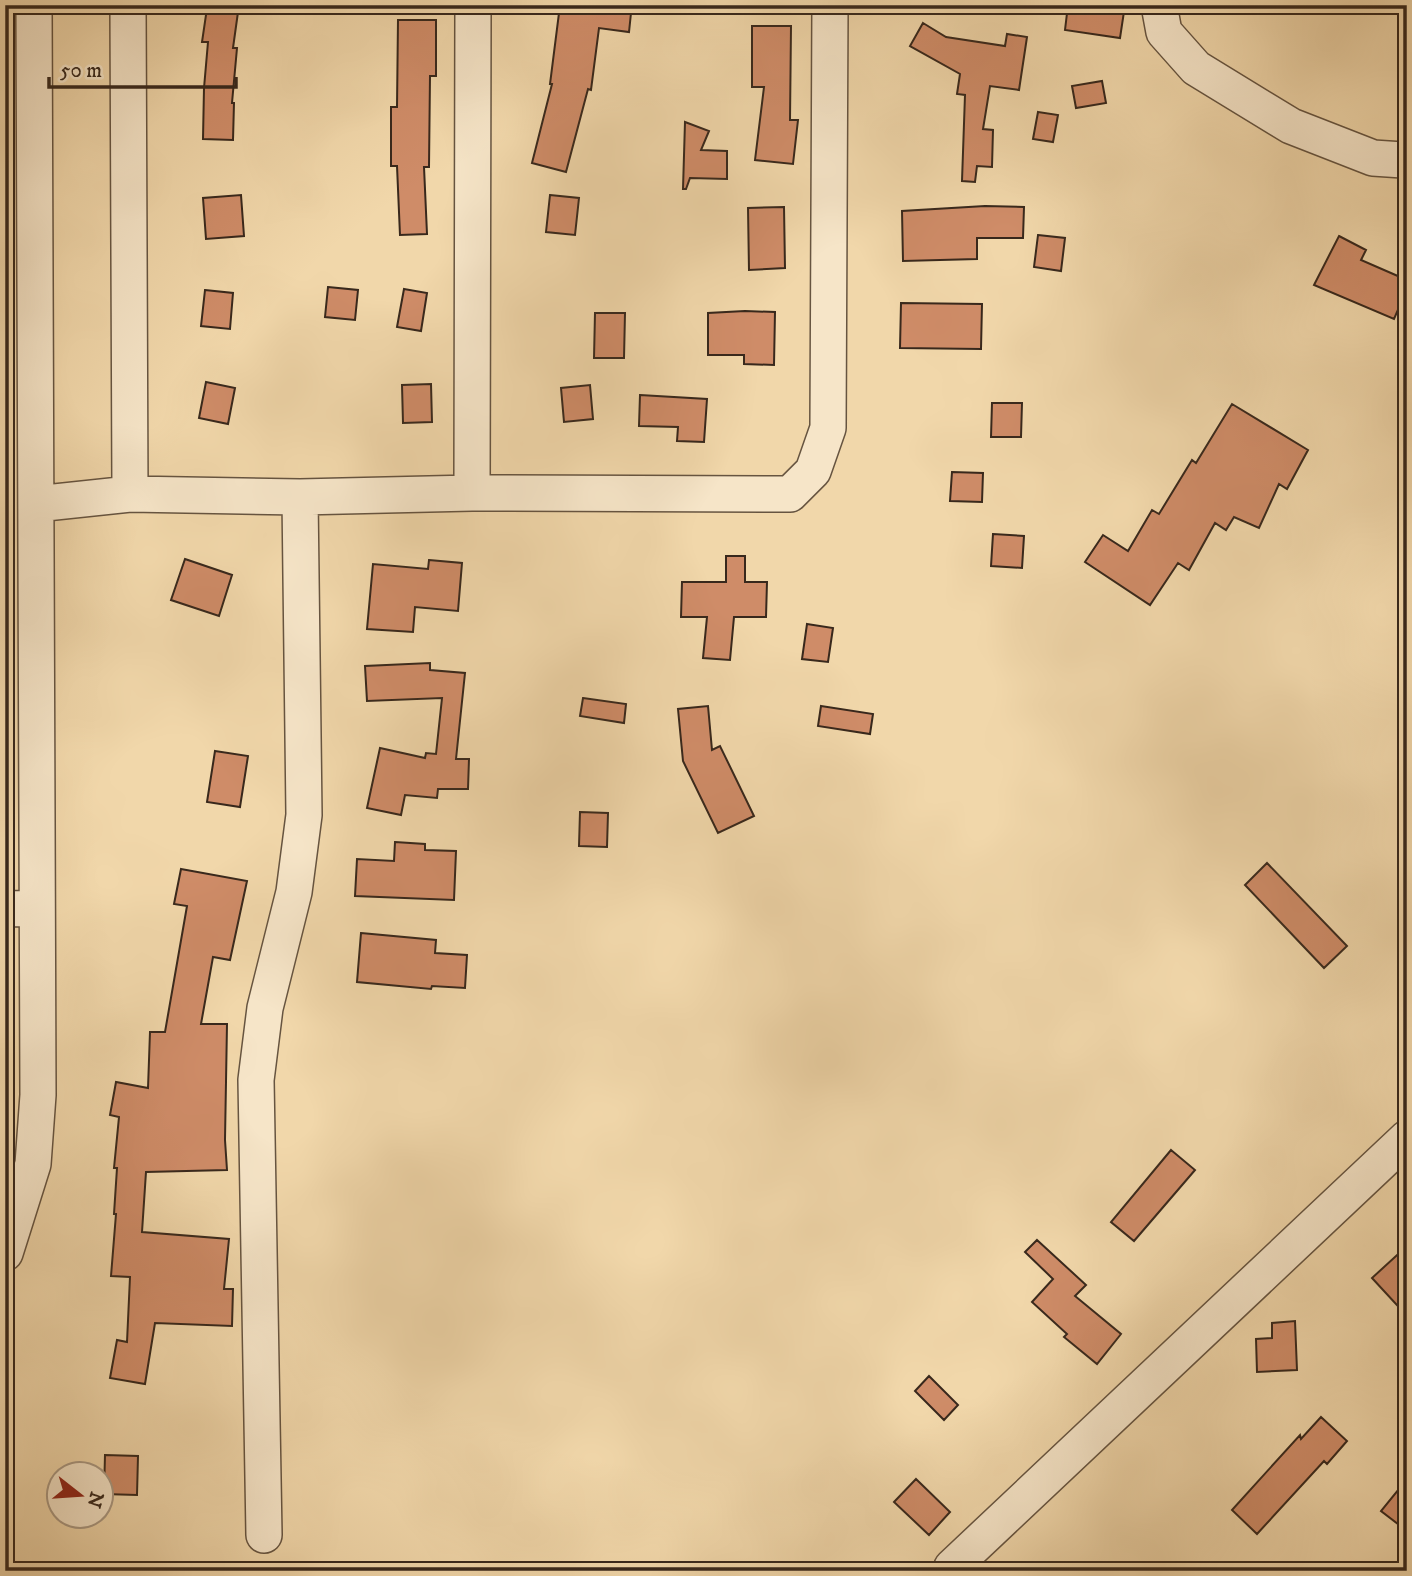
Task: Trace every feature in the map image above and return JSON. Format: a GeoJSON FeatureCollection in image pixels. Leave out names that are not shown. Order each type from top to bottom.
{"type":"FeatureCollection","features":[{"type":"Feature","properties":{"kind":"street"},"geometry":{"type":"LineString","coordinates":[[5,1253],[33,1164],[38,1095],[21,908],[36,504],[20,117],[34,5]]}},
{"type":"Feature","properties":{"kind":"street"},"geometry":{"type":"LineString","coordinates":[[128,5],[130,494]]}},
{"type":"Feature","properties":{"kind":"street"},"geometry":{"type":"LineString","coordinates":[[471,493],[473,5]]}},
{"type":"Feature","properties":{"kind":"street"},"geometry":{"type":"LineString","coordinates":[[36,504],[130,494],[300,497],[471,493],[790,494],[813,471],[828,428],[830,5]]}},
{"type":"Feature","properties":{"kind":"street"},"geometry":{"type":"LineString","coordinates":[[1159,5],[1164,32],[1196,68],[1291,126],[1373,158],[1407,158]]}},
{"type":"Feature","properties":{"kind":"street"},"geometry":{"type":"LineString","coordinates":[[264,1535],[257,1080],[264,1008],[294,892],[304,815],[300,497]]}},
{"type":"Feature","properties":{"kind":"street"},"geometry":{"type":"LineString","coordinates":[[951,1571],[952,1567],[1407,1138]]}},
{"type":"Feature","properties":{"kind":"building"},"geometry":{"type":"Polygon","coordinates":[[[560,5],[631,13],[629,32],[599,28],[591,90],[588,89],[566,172],[532,163],[552,84],[560,5]]]}},
{"type":"Feature","properties":{"kind":"building"},"geometry":{"type":"Polygon","coordinates":[[[1068,5],[1125,5],[1120,38],[1065,30],[1068,5]]]}},
{"type":"Feature","properties":{"kind":"building"},"geometry":{"type":"Polygon","coordinates":[[[207,8],[238,12],[233,48],[237,48],[232,103],[233,140],[203,139],[208,42],[202,42],[207,8]]]}},
{"type":"Feature","properties":{"kind":"building"},"geometry":{"type":"Polygon","coordinates":[[[398,20],[436,20],[436,76],[430,76],[429,167],[424,167],[427,234],[400,235],[397,166],[391,166],[391,107],[397,107],[398,20]]]}},
{"type":"Feature","properties":{"kind":"building"},"geometry":{"type":"Polygon","coordinates":[[[923,23],[946,37],[1005,46],[1007,34],[1027,37],[1019,90],[990,86],[983,129],[993,130],[992,167],[977,166],[975,182],[962,181],[965,95],[957,94],[960,74],[910,46],[923,23]]]}},
{"type":"Feature","properties":{"kind":"building"},"geometry":{"type":"Polygon","coordinates":[[[752,26],[791,26],[790,120],[798,120],[793,164],[755,160],[764,87],[752,87],[752,26]]]}},
{"type":"Feature","properties":{"kind":"building"},"geometry":{"type":"Polygon","coordinates":[[[1102,81],[1106,103],[1076,108],[1072,86],[1102,81]]]}},
{"type":"Feature","properties":{"kind":"building"},"geometry":{"type":"Polygon","coordinates":[[[1038,112],[1058,115],[1053,142],[1033,139],[1038,112]]]}},
{"type":"Feature","properties":{"kind":"building"},"geometry":{"type":"Polygon","coordinates":[[[685,122],[709,131],[701,150],[727,151],[727,179],[690,178],[686,189],[683,189],[685,122]]]}},
{"type":"Feature","properties":{"kind":"building"},"geometry":{"type":"Polygon","coordinates":[[[241,195],[244,236],[206,239],[203,198],[241,195]]]}},
{"type":"Feature","properties":{"kind":"building"},"geometry":{"type":"Polygon","coordinates":[[[550,195],[579,198],[575,235],[546,232],[550,195]]]}},
{"type":"Feature","properties":{"kind":"building"},"geometry":{"type":"Polygon","coordinates":[[[985,206],[1024,207],[1023,238],[977,238],[977,259],[903,261],[902,211],[985,206]]]}},
{"type":"Feature","properties":{"kind":"building"},"geometry":{"type":"Polygon","coordinates":[[[784,207],[785,268],[749,270],[748,208],[784,207]]]}},
{"type":"Feature","properties":{"kind":"building"},"geometry":{"type":"Polygon","coordinates":[[[1038,235],[1065,238],[1061,271],[1034,267],[1038,235]]]}},
{"type":"Feature","properties":{"kind":"building"},"geometry":{"type":"Polygon","coordinates":[[[1339,236],[1366,250],[1361,260],[1407,280],[1407,289],[1394,319],[1314,285],[1339,236]]]}},
{"type":"Feature","properties":{"kind":"building"},"geometry":{"type":"Polygon","coordinates":[[[328,287],[358,290],[355,320],[325,317],[328,287]]]}},
{"type":"Feature","properties":{"kind":"building"},"geometry":{"type":"Polygon","coordinates":[[[404,289],[427,293],[421,331],[397,327],[404,289]]]}},
{"type":"Feature","properties":{"kind":"building"},"geometry":{"type":"Polygon","coordinates":[[[205,290],[233,293],[230,329],[201,326],[205,290]]]}},
{"type":"Feature","properties":{"kind":"building"},"geometry":{"type":"Polygon","coordinates":[[[901,303],[982,304],[981,349],[900,348],[901,303]]]}},
{"type":"Feature","properties":{"kind":"building"},"geometry":{"type":"Polygon","coordinates":[[[775,312],[774,365],[744,364],[744,355],[708,355],[708,313],[775,312]]]}},
{"type":"Feature","properties":{"kind":"building"},"geometry":{"type":"Polygon","coordinates":[[[595,313],[625,313],[624,358],[594,358],[595,313]]]}},
{"type":"Feature","properties":{"kind":"building"},"geometry":{"type":"Polygon","coordinates":[[[206,382],[235,388],[228,424],[199,418],[206,382]]]}},
{"type":"Feature","properties":{"kind":"building"},"geometry":{"type":"Polygon","coordinates":[[[431,384],[432,422],[403,423],[402,385],[431,384]]]}},
{"type":"Feature","properties":{"kind":"building"},"geometry":{"type":"Polygon","coordinates":[[[590,385],[593,419],[564,422],[561,388],[590,385]]]}},
{"type":"Feature","properties":{"kind":"building"},"geometry":{"type":"Polygon","coordinates":[[[640,395],[707,399],[704,442],[677,441],[678,427],[639,426],[640,395]]]}},
{"type":"Feature","properties":{"kind":"building"},"geometry":{"type":"Polygon","coordinates":[[[992,403],[1022,403],[1021,437],[991,437],[992,403]]]}},
{"type":"Feature","properties":{"kind":"building"},"geometry":{"type":"Polygon","coordinates":[[[1232,404],[1308,450],[1287,489],[1279,484],[1259,528],[1234,517],[1226,530],[1215,523],[1189,570],[1178,563],[1150,605],[1085,562],[1103,535],[1128,551],[1152,510],[1159,514],[1192,460],[1196,463],[1232,404]]]}},
{"type":"Feature","properties":{"kind":"building"},"geometry":{"type":"Polygon","coordinates":[[[952,472],[983,473],[982,502],[950,501],[952,472]]]}},
{"type":"Feature","properties":{"kind":"building"},"geometry":{"type":"Polygon","coordinates":[[[993,534],[1024,536],[1022,568],[991,566],[993,534]]]}},
{"type":"Feature","properties":{"kind":"building"},"geometry":{"type":"Polygon","coordinates":[[[726,556],[745,556],[745,582],[767,582],[766,617],[734,617],[730,660],[703,658],[707,617],[681,617],[682,582],[726,582],[726,556]]]}},
{"type":"Feature","properties":{"kind":"building"},"geometry":{"type":"Polygon","coordinates":[[[185,559],[232,575],[219,616],[171,600],[185,559]]]}},
{"type":"Feature","properties":{"kind":"building"},"geometry":{"type":"Polygon","coordinates":[[[429,560],[462,563],[458,611],[415,607],[413,632],[367,629],[373,564],[428,569],[429,560]]]}},
{"type":"Feature","properties":{"kind":"building"},"geometry":{"type":"Polygon","coordinates":[[[807,624],[833,628],[828,662],[802,659],[807,624]]]}},
{"type":"Feature","properties":{"kind":"building"},"geometry":{"type":"Polygon","coordinates":[[[430,663],[430,670],[465,673],[456,759],[469,759],[468,789],[438,789],[437,798],[405,795],[401,815],[367,808],[380,748],[425,758],[426,753],[436,754],[442,698],[367,701],[365,666],[430,663]]]}},
{"type":"Feature","properties":{"kind":"building"},"geometry":{"type":"Polygon","coordinates":[[[583,698],[626,704],[624,723],[580,716],[583,698]]]}},
{"type":"Feature","properties":{"kind":"building"},"geometry":{"type":"Polygon","coordinates":[[[708,706],[712,750],[720,746],[754,816],[718,833],[683,761],[678,709],[708,706]]]}},
{"type":"Feature","properties":{"kind":"building"},"geometry":{"type":"Polygon","coordinates":[[[821,706],[873,714],[870,734],[818,726],[821,706]]]}},
{"type":"Feature","properties":{"kind":"building"},"geometry":{"type":"Polygon","coordinates":[[[215,751],[248,756],[240,807],[207,802],[215,751]]]}},
{"type":"Feature","properties":{"kind":"building"},"geometry":{"type":"Polygon","coordinates":[[[580,812],[608,813],[607,847],[579,846],[580,812]]]}},
{"type":"Feature","properties":{"kind":"building"},"geometry":{"type":"Polygon","coordinates":[[[395,842],[425,844],[425,850],[456,851],[454,900],[355,896],[357,859],[394,861],[395,842]]]}},
{"type":"Feature","properties":{"kind":"building"},"geometry":{"type":"Polygon","coordinates":[[[1267,863],[1347,946],[1324,968],[1245,885],[1267,863]]]}},
{"type":"Feature","properties":{"kind":"building"},"geometry":{"type":"Polygon","coordinates":[[[181,869],[247,881],[230,960],[213,957],[201,1024],[227,1024],[227,1170],[146,1172],[142,1232],[229,1239],[224,1289],[233,1289],[232,1326],[155,1323],[145,1384],[110,1378],[117,1340],[127,1342],[130,1277],[111,1276],[116,1214],[117,1168],[114,1168],[119,1117],[110,1115],[116,1082],[148,1088],[150,1032],[165,1032],[187,906],[174,904],[181,869]]]}},
{"type":"Feature","properties":{"kind":"building"},"geometry":{"type":"Polygon","coordinates":[[[361,933],[436,940],[435,953],[467,955],[465,988],[432,986],[431,989],[357,982],[361,933]]]}},
{"type":"Feature","properties":{"kind":"building"},"geometry":{"type":"Polygon","coordinates":[[[1171,1150],[1195,1170],[1134,1241],[1111,1222],[1171,1150]]]}},
{"type":"Feature","properties":{"kind":"building"},"geometry":{"type":"Polygon","coordinates":[[[1037,1240],[1086,1285],[1075,1296],[1121,1334],[1097,1364],[1064,1337],[1067,1334],[1032,1302],[1053,1279],[1025,1252],[1037,1240]]]}},
{"type":"Feature","properties":{"kind":"building"},"geometry":{"type":"Polygon","coordinates":[[[1407,1246],[1407,1316],[1372,1278],[1407,1246]]]}},
{"type":"Feature","properties":{"kind":"building"},"geometry":{"type":"Polygon","coordinates":[[[1295,1321],[1297,1370],[1257,1372],[1256,1339],[1272,1338],[1272,1323],[1295,1321]]]}},
{"type":"Feature","properties":{"kind":"building"},"geometry":{"type":"Polygon","coordinates":[[[929,1376],[958,1405],[944,1420],[915,1391],[929,1376]]]}},
{"type":"Feature","properties":{"kind":"building"},"geometry":{"type":"Polygon","coordinates":[[[1321,1417],[1347,1441],[1327,1464],[1324,1461],[1257,1534],[1232,1510],[1300,1435],[1301,1439],[1321,1417]]]}},
{"type":"Feature","properties":{"kind":"building"},"geometry":{"type":"Polygon","coordinates":[[[105,1455],[138,1456],[137,1495],[116,1494],[116,1460],[105,1460],[105,1455]]]}},
{"type":"Feature","properties":{"kind":"building"},"geometry":{"type":"Polygon","coordinates":[[[916,1479],[950,1512],[929,1535],[894,1502],[916,1479]]]}},
{"type":"Feature","properties":{"kind":"building"},"geometry":{"type":"Polygon","coordinates":[[[1407,1479],[1407,1531],[1381,1511],[1407,1479]]]}}]}
